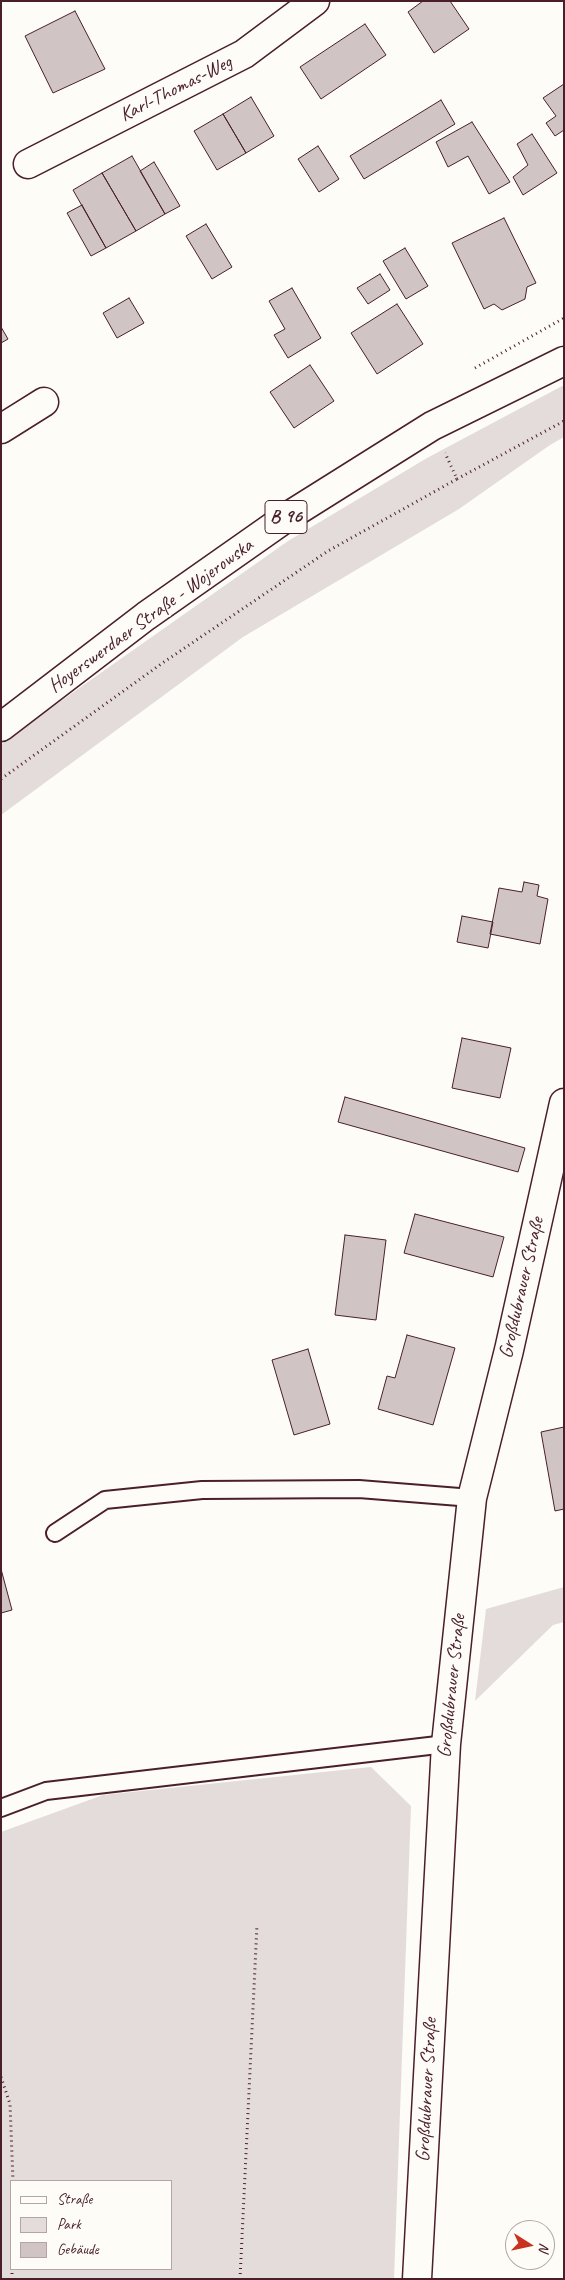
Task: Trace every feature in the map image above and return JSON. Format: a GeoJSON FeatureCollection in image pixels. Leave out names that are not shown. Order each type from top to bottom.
{"type":"FeatureCollection","features":[{"type":"Feature","properties":{"kind":"main road","name":"Karl-Thomas-Weg"},"geometry":{"type":"LineString","coordinates":[[28,164],[244,54],[315,1]]}},
{"type":"Feature","properties":{"kind":"main road","name":"Hoyerswerdaer Straße - Wojerowska"},"geometry":{"type":"LineString","coordinates":[[1,727],[146,616],[287,517],[432,426],[564,361]]}},
{"type":"Feature","properties":{"kind":"main road"},"geometry":{"type":"LineString","coordinates":[[1,429],[44,402]]}},
{"type":"Feature","properties":{"kind":"main road","name":"Großdubrauer Straße"},"geometry":{"type":"LineString","coordinates":[[417,2279],[446,1744],[472,1498],[564,1103]]}},
{"type":"Feature","properties":{"kind":"lane"},"geometry":{"type":"LineString","coordinates":[[55,1534],[105,1500],[202,1490],[359,1489],[472,1498]]}},
{"type":"Feature","properties":{"kind":"lane"},"geometry":{"type":"LineString","coordinates":[[1,1808],[46,1791],[446,1744]]}},
{"type":"Feature","properties":{"kind":"path"},"geometry":{"type":"LineString","coordinates":[[1,779],[160,664],[328,551],[564,421]]}},
{"type":"Feature","properties":{"kind":"path"},"geometry":{"type":"LineString","coordinates":[[432,426],[457,479]]}},
{"type":"Feature","properties":{"kind":"path"},"geometry":{"type":"LineString","coordinates":[[240,2279],[257,1924]]}},
{"type":"Feature","properties":{"kind":"path"},"geometry":{"type":"LineString","coordinates":[[1,2077],[10,2104],[13,2180]]}},
{"type":"Feature","properties":{"kind":"green space"},"geometry":{"type":"Polygon","coordinates":[[[564,385],[564,437],[459,509],[243,637],[1,815],[1,745],[24,727],[288,541],[427,458],[564,385]]]}},
{"type":"Feature","properties":{"kind":"green space"},"geometry":{"type":"Polygon","coordinates":[[[564,1587],[564,1622],[553,1625],[475,1701],[486,1609],[564,1587]]]}},
{"type":"Feature","properties":{"kind":"green space"},"geometry":{"type":"Polygon","coordinates":[[[371,1767],[411,1806],[394,2279],[1,2279],[1,1832],[103,1795],[371,1767]]]}},
{"type":"Feature","properties":{"kind":"building"},"geometry":{"type":"Polygon","coordinates":[[[423,1],[450,1],[469,29],[434,53],[408,12],[423,1]]]}},
{"type":"Feature","properties":{"kind":"building"},"geometry":{"type":"Polygon","coordinates":[[[75,11],[105,69],[53,93],[25,36],[75,11]]]}},
{"type":"Feature","properties":{"kind":"building"},"geometry":{"type":"Polygon","coordinates":[[[365,24],[386,55],[321,99],[300,67],[365,24]]]}},
{"type":"Feature","properties":{"kind":"building"},"geometry":{"type":"Polygon","coordinates":[[[564,84],[564,130],[555,136],[546,123],[556,116],[543,98],[564,84]]]}},
{"type":"Feature","properties":{"kind":"building"},"geometry":{"type":"Polygon","coordinates":[[[251,97],[274,136],[246,153],[223,114],[251,97]]]}},
{"type":"Feature","properties":{"kind":"building"},"geometry":{"type":"Polygon","coordinates":[[[441,100],[455,124],[364,179],[350,156],[441,100]]]}},
{"type":"Feature","properties":{"kind":"building"},"geometry":{"type":"Polygon","coordinates":[[[223,114],[246,153],[217,170],[194,131],[223,114]]]}},
{"type":"Feature","properties":{"kind":"building"},"geometry":{"type":"Polygon","coordinates":[[[472,122],[510,182],[489,194],[468,156],[448,167],[436,142],[472,122]]]}},
{"type":"Feature","properties":{"kind":"building"},"geometry":{"type":"Polygon","coordinates":[[[532,134],[557,173],[523,195],[513,177],[528,165],[517,144],[532,134]]]}},
{"type":"Feature","properties":{"kind":"building"},"geometry":{"type":"Polygon","coordinates":[[[318,146],[339,179],[319,192],[298,159],[318,146]]]}},
{"type":"Feature","properties":{"kind":"building"},"geometry":{"type":"Polygon","coordinates":[[[132,156],[165,214],[136,231],[102,173],[132,156]]]}},
{"type":"Feature","properties":{"kind":"building"},"geometry":{"type":"Polygon","coordinates":[[[154,162],[180,206],[165,214],[140,171],[154,162]]]}},
{"type":"Feature","properties":{"kind":"building"},"geometry":{"type":"Polygon","coordinates":[[[102,173],[136,231],[106,248],[73,190],[102,173]]]}},
{"type":"Feature","properties":{"kind":"building"},"geometry":{"type":"Polygon","coordinates":[[[82,205],[106,248],[91,256],[67,213],[82,205]]]}},
{"type":"Feature","properties":{"kind":"building"},"geometry":{"type":"Polygon","coordinates":[[[504,218],[536,283],[527,287],[525,299],[502,310],[494,304],[484,309],[452,243],[504,218]]]}},
{"type":"Feature","properties":{"kind":"building"},"geometry":{"type":"Polygon","coordinates":[[[206,224],[232,267],[212,279],[186,236],[206,224]]]}},
{"type":"Feature","properties":{"kind":"building"},"geometry":{"type":"Polygon","coordinates":[[[405,248],[428,286],[406,299],[383,261],[405,248]]]}},
{"type":"Feature","properties":{"kind":"building"},"geometry":{"type":"Polygon","coordinates":[[[380,274],[390,290],[368,304],[357,288],[380,274]]]}},
{"type":"Feature","properties":{"kind":"building"},"geometry":{"type":"Polygon","coordinates":[[[292,288],[321,338],[288,358],[274,335],[285,329],[269,301],[292,288]]]}},
{"type":"Feature","properties":{"kind":"building"},"geometry":{"type":"Polygon","coordinates":[[[129,298],[144,323],[117,338],[103,313],[129,298]]]}},
{"type":"Feature","properties":{"kind":"building"},"geometry":{"type":"Polygon","coordinates":[[[397,304],[423,344],[377,374],[351,333],[397,304]]]}},
{"type":"Feature","properties":{"kind":"building"},"geometry":{"type":"Polygon","coordinates":[[[1,327],[8,339],[1,343],[1,327]]]}},
{"type":"Feature","properties":{"kind":"building"},"geometry":{"type":"Polygon","coordinates":[[[310,365],[334,401],[294,428],[270,392],[310,365]]]}},
{"type":"Feature","properties":{"kind":"building"},"geometry":{"type":"Polygon","coordinates":[[[524,882],[539,885],[537,896],[548,899],[540,944],[490,934],[499,888],[522,892],[524,882]]]}},
{"type":"Feature","properties":{"kind":"building"},"geometry":{"type":"Polygon","coordinates":[[[462,916],[493,922],[488,948],[457,942],[462,916]]]}},
{"type":"Feature","properties":{"kind":"building"},"geometry":{"type":"Polygon","coordinates":[[[462,1038],[511,1048],[500,1098],[452,1088],[462,1038]]]}},
{"type":"Feature","properties":{"kind":"building"},"geometry":{"type":"Polygon","coordinates":[[[345,1097],[525,1148],[518,1172],[338,1122],[345,1097]]]}},
{"type":"Feature","properties":{"kind":"building"},"geometry":{"type":"Polygon","coordinates":[[[415,1214],[504,1237],[493,1277],[404,1253],[415,1214]]]}},
{"type":"Feature","properties":{"kind":"building"},"geometry":{"type":"Polygon","coordinates":[[[345,1235],[386,1240],[376,1320],[335,1315],[345,1235]]]}},
{"type":"Feature","properties":{"kind":"building"},"geometry":{"type":"Polygon","coordinates":[[[407,1335],[455,1348],[433,1425],[378,1409],[387,1376],[395,1378],[407,1335]]]}},
{"type":"Feature","properties":{"kind":"building"},"geometry":{"type":"Polygon","coordinates":[[[308,1349],[330,1424],[294,1435],[272,1360],[308,1349]]]}},
{"type":"Feature","properties":{"kind":"building"},"geometry":{"type":"Polygon","coordinates":[[[564,1427],[564,1509],[555,1511],[541,1432],[564,1427]]]}},
{"type":"Feature","properties":{"kind":"building"},"geometry":{"type":"Polygon","coordinates":[[[1,1569],[12,1610],[1,1613],[1,1569]]]}}]}
